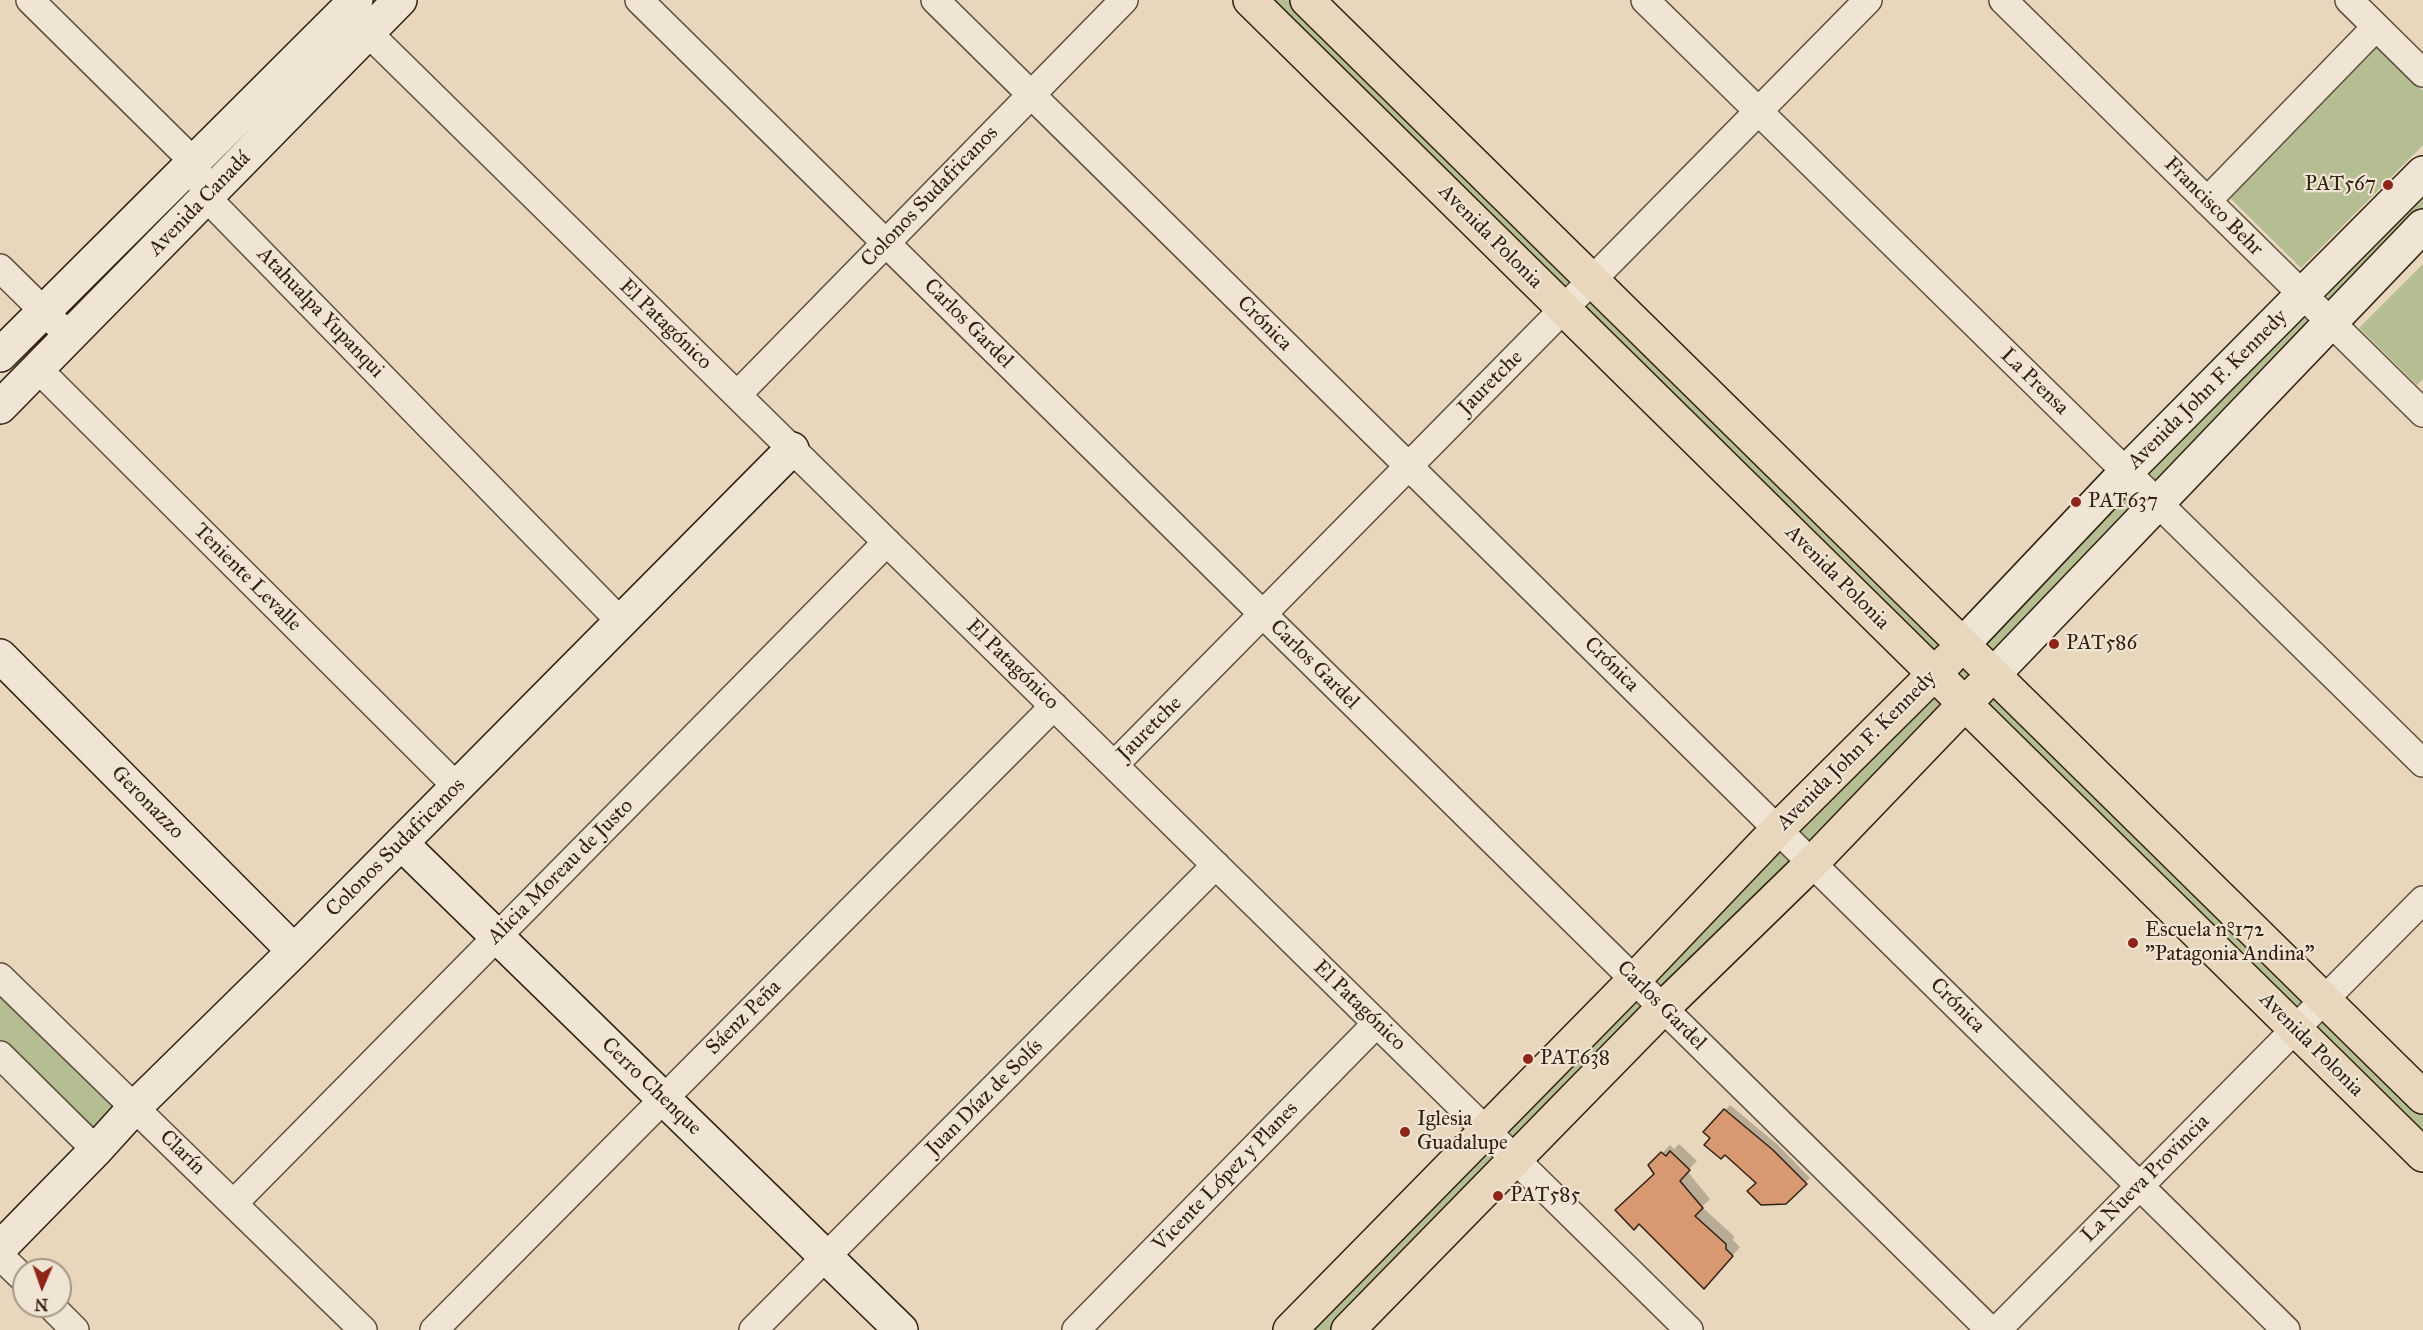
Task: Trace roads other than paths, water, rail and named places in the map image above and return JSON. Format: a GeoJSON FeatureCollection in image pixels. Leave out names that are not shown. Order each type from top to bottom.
{"type":"FeatureCollection","features":[{"type":"Feature","properties":{"kind":"main road","name":"Avenida Canadá"},"geometry":{"type":"LineString","coordinates":[[0,355],[351,11],[400,0]]}},
{"type":"Feature","properties":{"kind":"main road","name":"Avenida Polonia"},"geometry":{"type":"LineString","coordinates":[[1250,0],[2423,1155]]}},
{"type":"Feature","properties":{"kind":"main road","name":"Avenida Polonia"},"geometry":{"type":"LineString","coordinates":[[1307,0],[2423,1097]]}},
{"type":"Feature","properties":{"kind":"main road","name":"Avenida Canadá"},"geometry":{"type":"LineString","coordinates":[[0,407],[206,197],[351,11]]}},
{"type":"Feature","properties":{"kind":"main road","name":"Avenida John F. Kennedy"},"geometry":{"type":"LineString","coordinates":[[1290,1330],[1778,830],[1935,674],[2126,472],[2423,173]]}},
{"type":"Feature","properties":{"kind":"main road","name":"Avenida John F. Kennedy"},"geometry":{"type":"LineString","coordinates":[[1348,1330],[1663,1008],[1812,863],[2159,504],[2423,226]]}},
{"type":"Feature","properties":{"kind":"main road","name":"Colonos Sudafricanos"},"geometry":{"type":"LineString","coordinates":[[0,1248],[135,1107],[294,951],[792,449]]}},
{"type":"Feature","properties":{"kind":"main road","name":"Geronazzo"},"geometry":{"type":"LineString","coordinates":[[0,656],[294,951]]}},
{"type":"Feature","properties":{"kind":"main road","name":"Cerro Chenque"},"geometry":{"type":"LineString","coordinates":[[401,843],[901,1330]]}},
{"type":"Feature","properties":{"kind":"street","name":"Atahualpa Yupanqui"},"geometry":{"type":"LineString","coordinates":[[30,0],[195,163],[206,197],[621,622]]}},
{"type":"Feature","properties":{"kind":"street","name":"Carlos Gardel"},"geometry":{"type":"LineString","coordinates":[[639,0],[1990,1330]]}},
{"type":"Feature","properties":{"kind":"street","name":"Crónica"},"geometry":{"type":"LineString","coordinates":[[935,0],[2286,1330]]}},
{"type":"Feature","properties":{"kind":"street","name":"Colonos Sudafricanos"},"geometry":{"type":"LineString","coordinates":[[736,395],[1124,0]]}},
{"type":"Feature","properties":{"kind":"street","name":"La Prensa"},"geometry":{"type":"LineString","coordinates":[[1645,0],[2423,764]]}},
{"type":"Feature","properties":{"kind":"street","name":"Jauretche"},"geometry":{"type":"LineString","coordinates":[[1114,765],[1868,0]]}},
{"type":"Feature","properties":{"kind":"street","name":"Francisco Behr"},"geometry":{"type":"LineString","coordinates":[[2002,0],[2303,296],[2420,405]]}},
{"type":"Feature","properties":{"kind":"street"},"geometry":{"type":"LineString","coordinates":[[2349,0],[2423,73]]}},
{"type":"Feature","properties":{"kind":"street","name":"El Patagónico"},"geometry":{"type":"LineString","coordinates":[[351,11],[736,395],[1689,1330]]}},
{"type":"Feature","properties":{"kind":"street"},"geometry":{"type":"LineString","coordinates":[[2207,201],[2376,27]]}},
{"type":"Feature","properties":{"kind":"street"},"geometry":{"type":"LineString","coordinates":[[0,268],[70,337]]}},
{"type":"Feature","properties":{"kind":"street","name":"Teniente Levalle"},"geometry":{"type":"LineString","coordinates":[[38,369],[457,787]]}},
{"type":"Feature","properties":{"kind":"street","name":"Alicia Moreau de Justo"},"geometry":{"type":"LineString","coordinates":[[235,1202],[887,542]]}},
{"type":"Feature","properties":{"kind":"street","name":"Sáenz Peña"},"geometry":{"type":"LineString","coordinates":[[434,1330],[1054,706]]}},
{"type":"Feature","properties":{"kind":"street","name":"Juan Díaz de Solís"},"geometry":{"type":"LineString","coordinates":[[753,1330],[1215,865]]}},
{"type":"Feature","properties":{"kind":"street"},"geometry":{"type":"LineString","coordinates":[[2325,999],[2423,900]]}},
{"type":"Feature","properties":{"kind":"street","name":"Clarín"},"geometry":{"type":"LineString","coordinates":[[0,977],[235,1202],[363,1330]]}},
{"type":"Feature","properties":{"kind":"street","name":"La Nueva Provincia"},"geometry":{"type":"LineString","coordinates":[[1997,1330],[2325,999]]}},
{"type":"Feature","properties":{"kind":"street","name":"Vicente López y Planes"},"geometry":{"type":"LineString","coordinates":[[1076,1330],[1377,1023]]}},
{"type":"Feature","properties":{"kind":"street"},"geometry":{"type":"LineString","coordinates":[[0,1054],[96,1150]]}},
{"type":"Feature","properties":{"kind":"street"},"geometry":{"type":"LineString","coordinates":[[0,1256],[12,1268]]}},
{"type":"Feature","properties":{"kind":"street"},"geometry":{"type":"LineString","coordinates":[[63,1318],[75,1330]]}},
{"type":"Feature","properties":{"kind":"place","name":"PAT567"},"geometry":{"type":"Point","coordinates":[2388,185]}},
{"type":"Feature","properties":{"kind":"place","name":"PAT637"},"geometry":{"type":"Point","coordinates":[2076,502]}},
{"type":"Feature","properties":{"kind":"place","name":"PAT586"},"geometry":{"type":"Point","coordinates":[2054,644]}},
{"type":"Feature","properties":{"kind":"place","name":"Escuela n°172 \"Patagonia Andina\""},"geometry":{"type":"Point","coordinates":[2133,943]}},
{"type":"Feature","properties":{"kind":"place","name":"PAT638"},"geometry":{"type":"Point","coordinates":[1528,1059]}},
{"type":"Feature","properties":{"kind":"place","name":"Iglesia Guadalupe"},"geometry":{"type":"Point","coordinates":[1405,1132]}},
{"type":"Feature","properties":{"kind":"place","name":"PAT585"},"geometry":{"type":"Point","coordinates":[1498,1196]}}]}
